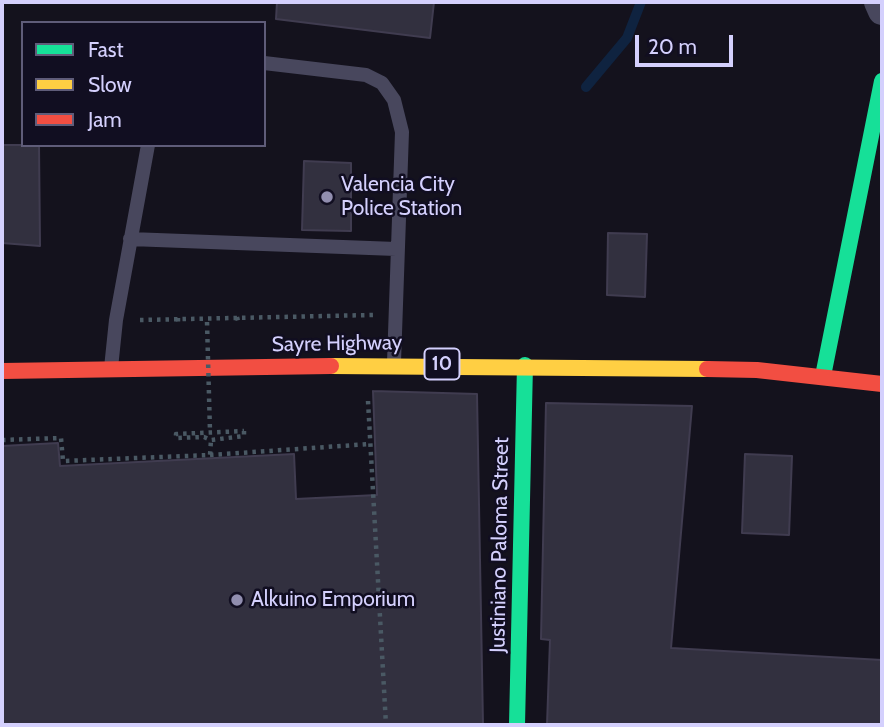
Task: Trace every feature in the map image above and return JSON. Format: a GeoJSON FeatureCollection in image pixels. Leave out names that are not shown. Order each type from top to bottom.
{"type":"FeatureCollection","features":[{"type":"Feature","properties":{"kind":"main road"},"geometry":{"type":"LineString","coordinates":[[823,376],[882,81]]}},
{"type":"Feature","properties":{"kind":"main road","name":"Sayre Highway"},"geometry":{"type":"LineString","coordinates":[[2,371],[394,364],[525,365],[744,369],[882,384]]}},
{"type":"Feature","properties":{"kind":"main road","name":"Justiniano Paloma Street"},"geometry":{"type":"LineString","coordinates":[[517,725],[525,365]]}},
{"type":"Feature","properties":{"kind":"street"},"geometry":{"type":"LineString","coordinates":[[878,2],[882,11]]}},
{"type":"Feature","properties":{"kind":"lane"},"geometry":{"type":"LineString","coordinates":[[266,63],[366,75],[382,83],[394,100],[402,132],[394,364]]}},
{"type":"Feature","properties":{"kind":"lane"},"geometry":{"type":"LineString","coordinates":[[111,370],[116,320],[148,147]]}},
{"type":"Feature","properties":{"kind":"lane"},"geometry":{"type":"LineString","coordinates":[[130,239],[396,249]]}},
{"type":"Feature","properties":{"kind":"path"},"geometry":{"type":"LineString","coordinates":[[116,320],[207,321],[394,314]]}},
{"type":"Feature","properties":{"kind":"path"},"geometry":{"type":"LineString","coordinates":[[178,320],[238,319]]}},
{"type":"Feature","properties":{"kind":"path"},"geometry":{"type":"LineString","coordinates":[[207,321],[210,432]]}},
{"type":"Feature","properties":{"kind":"path"},"geometry":{"type":"LineString","coordinates":[[366,365],[386,725]]}},
{"type":"Feature","properties":{"kind":"path"},"geometry":{"type":"LineString","coordinates":[[244,431],[244,436],[211,440],[204,437],[176,438],[176,434],[244,431]]}},
{"type":"Feature","properties":{"kind":"path"},"geometry":{"type":"LineString","coordinates":[[2,440],[61,438],[63,461],[210,455],[370,444]]}},
{"type":"Feature","properties":{"kind":"path"},"geometry":{"type":"LineString","coordinates":[[210,455],[211,440]]}},
{"type":"Feature","properties":{"kind":"building"},"geometry":{"type":"Polygon","coordinates":[[[277,2],[434,2],[430,38],[276,19],[277,2]]]}},
{"type":"Feature","properties":{"kind":"building"},"geometry":{"type":"Polygon","coordinates":[[[2,145],[39,147],[40,246],[2,243],[2,145]]]}},
{"type":"Feature","properties":{"kind":"building","name":"Valencia City Police Station"},"geometry":{"type":"Polygon","coordinates":[[[304,161],[351,163],[351,231],[302,230],[304,161]]]}},
{"type":"Feature","properties":{"kind":"building"},"geometry":{"type":"Polygon","coordinates":[[[608,233],[647,234],[645,297],[607,295],[608,233]]]}},
{"type":"Feature","properties":{"kind":"building","name":"Alkuino Emporium"},"geometry":{"type":"Polygon","coordinates":[[[373,391],[477,394],[483,725],[2,725],[2,446],[58,443],[60,466],[294,454],[296,499],[377,495],[373,391]]]}},
{"type":"Feature","properties":{"kind":"building"},"geometry":{"type":"Polygon","coordinates":[[[546,403],[692,406],[671,648],[882,660],[882,725],[547,725],[550,640],[541,639],[546,403]]]}},
{"type":"Feature","properties":{"kind":"building"},"geometry":{"type":"Polygon","coordinates":[[[745,454],[792,456],[789,535],[742,533],[745,454]]]}},
{"type":"Feature","properties":{"kind":"waterway"},"geometry":{"type":"LineString","coordinates":[[586,87],[627,38],[641,2]]}},
{"type":"Feature","properties":{"kind":"traffic: fast"},"geometry":{"type":"LineString","coordinates":[[823,376],[882,81]]}},
{"type":"Feature","properties":{"kind":"traffic: fast"},"geometry":{"type":"LineString","coordinates":[[517,725],[525,365]]}},
{"type":"Feature","properties":{"kind":"traffic: slow"},"geometry":{"type":"LineString","coordinates":[[331,366],[707,369]]}},
{"type":"Feature","properties":{"kind":"traffic: jam"},"geometry":{"type":"LineString","coordinates":[[2,371],[331,366]]}},
{"type":"Feature","properties":{"kind":"traffic: jam"},"geometry":{"type":"LineString","coordinates":[[707,369],[757,370],[882,384]]}},
{"type":"Feature","properties":{"kind":"place","name":"Valencia City Police Station"},"geometry":{"type":"Point","coordinates":[327,197]}},
{"type":"Feature","properties":{"kind":"place","name":"Alkuino Emporium"},"geometry":{"type":"Point","coordinates":[237,600]}}]}
